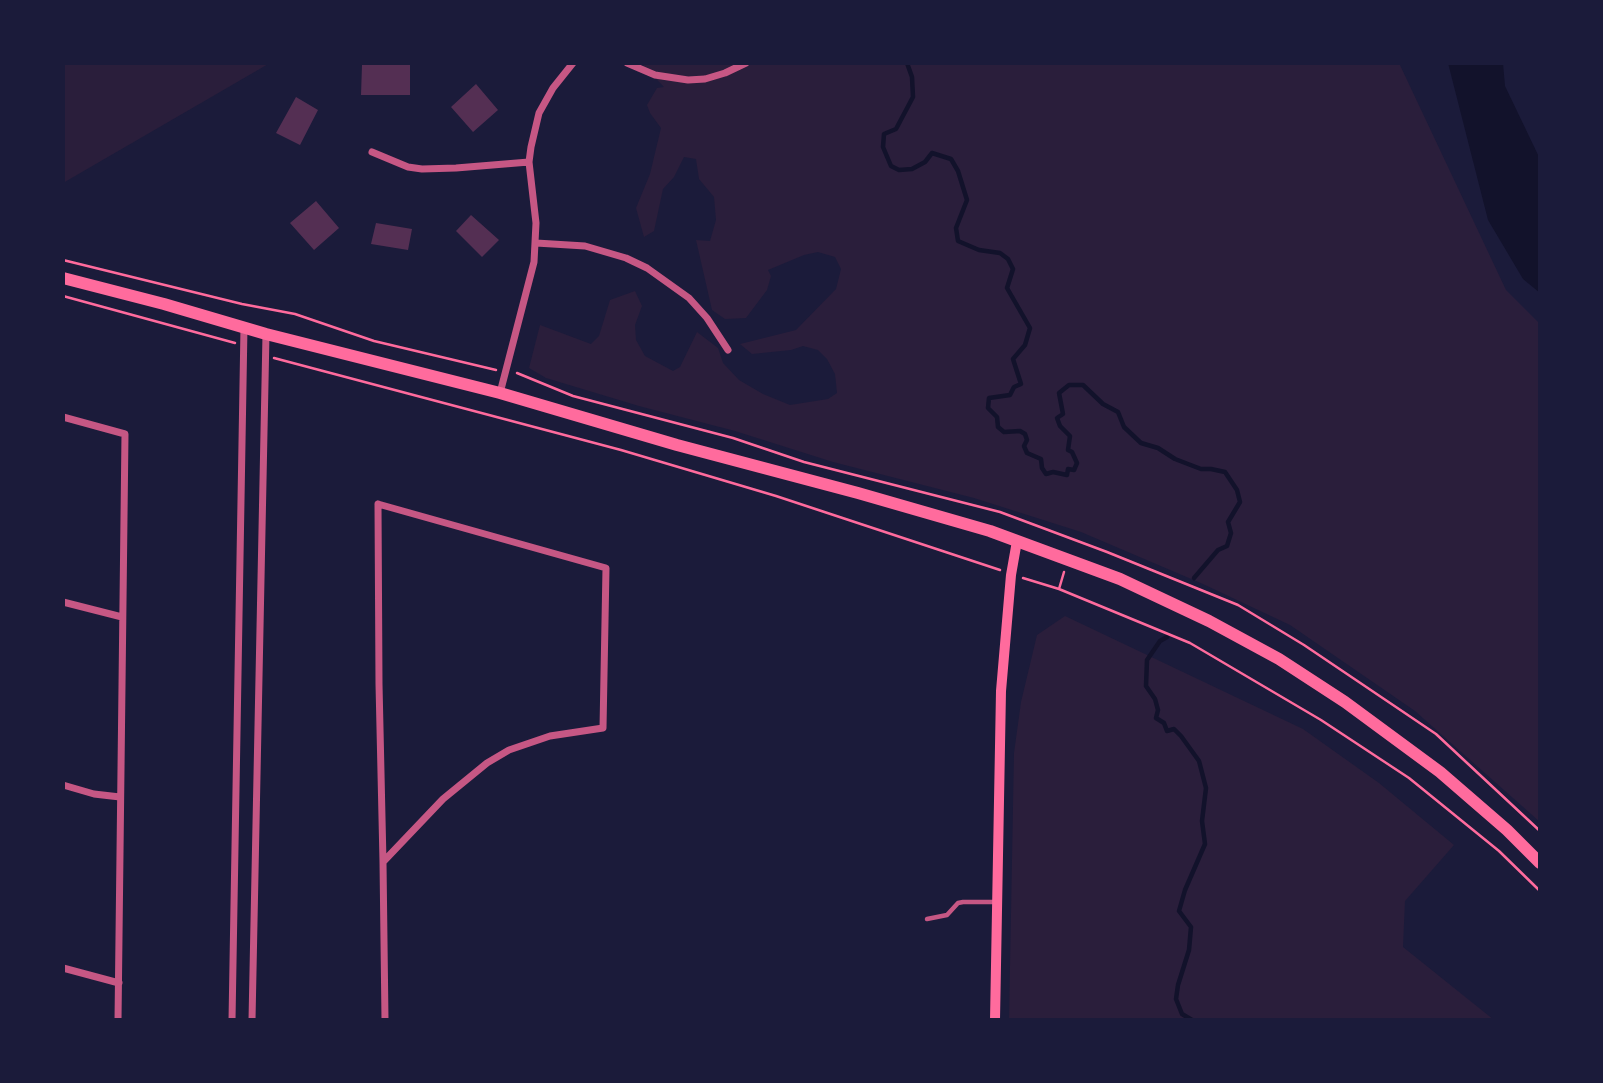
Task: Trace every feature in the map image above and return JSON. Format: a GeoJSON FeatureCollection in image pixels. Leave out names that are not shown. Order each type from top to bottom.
{"type":"FeatureCollection","features":[{"type":"Feature","properties":{"kind":"main road"},"geometry":{"type":"LineString","coordinates":[[63,278],[266,334],[500,393],[734,458],[1017,541],[1120,579],[1209,621],[1279,659],[1401,741],[1497,822],[1540,863]]}},
{"type":"Feature","properties":{"kind":"main road"},"geometry":{"type":"LineString","coordinates":[[995,1020],[1001,691],[1011,575],[1017,541]]}},
{"type":"Feature","properties":{"kind":"street"},"geometry":{"type":"LineString","coordinates":[[500,393],[531,278],[536,243],[530,162],[538,113],[552,88],[573,63]]}},
{"type":"Feature","properties":{"kind":"street"},"geometry":{"type":"LineString","coordinates":[[627,63],[655,75],[688,80],[705,79],[746,63]]}},
{"type":"Feature","properties":{"kind":"street"},"geometry":{"type":"LineString","coordinates":[[372,152],[408,167],[422,169],[530,162]]}},
{"type":"Feature","properties":{"kind":"street"},"geometry":{"type":"LineString","coordinates":[[536,243],[585,246],[647,268],[689,298],[708,318],[729,350]]}},
{"type":"Feature","properties":{"kind":"street"},"geometry":{"type":"LineString","coordinates":[[232,1020],[244,327]]}},
{"type":"Feature","properties":{"kind":"street"},"geometry":{"type":"LineString","coordinates":[[253,1020],[266,334]]}},
{"type":"Feature","properties":{"kind":"street"},"geometry":{"type":"LineString","coordinates":[[63,417],[125,434],[118,1020]]}},
{"type":"Feature","properties":{"kind":"street"},"geometry":{"type":"LineString","coordinates":[[383,862],[443,799],[487,763],[509,750],[541,738],[603,728],[606,568],[378,504],[379,684],[386,1020]]}},
{"type":"Feature","properties":{"kind":"street"},"geometry":{"type":"LineString","coordinates":[[63,602],[122,617]]}},
{"type":"Feature","properties":{"kind":"street"},"geometry":{"type":"LineString","coordinates":[[63,785],[94,794],[120,797]]}},
{"type":"Feature","properties":{"kind":"street"},"geometry":{"type":"LineString","coordinates":[[63,968],[119,983]]}},
{"type":"Feature","properties":{"kind":"lane"},"geometry":{"type":"LineString","coordinates":[[927,919],[947,915],[963,902],[997,902]]}},
{"type":"Feature","properties":{"kind":"path"},"geometry":{"type":"LineString","coordinates":[[63,296],[243,346]]}},
{"type":"Feature","properties":{"kind":"path"},"geometry":{"type":"LineString","coordinates":[[264,354],[355,381],[549,430],[776,496],[977,562]]}},
{"type":"Feature","properties":{"kind":"path"},"geometry":{"type":"LineString","coordinates":[[1059,589],[1190,643],[1321,720],[1409,778],[1499,850],[1540,891]]}},
{"type":"Feature","properties":{"kind":"shaded area"},"geometry":{"type":"Polygon","coordinates":[[[63,63],[270,63],[63,183],[63,63]]]}},
{"type":"Feature","properties":{"kind":"shaded area"},"geometry":{"type":"Polygon","coordinates":[[[641,63],[1399,63],[1506,290],[1540,324],[1540,822],[1415,711],[1290,625],[1203,584],[1081,532],[974,498],[833,462],[735,431],[639,406],[546,378],[529,368],[540,325],[591,344],[599,336],[610,300],[635,291],[642,306],[635,325],[636,340],[645,356],[673,371],[680,367],[697,332],[718,348],[723,363],[739,380],[763,394],[790,405],[828,399],[837,393],[835,374],[827,359],[818,350],[803,346],[752,354],[740,344],[796,330],[836,289],[841,269],[835,257],[818,252],[768,270],[771,276],[767,290],[746,318],[725,319],[712,310],[696,240],[710,241],[716,220],[714,197],[699,179],[696,159],[684,157],[674,177],[663,189],[654,231],[644,237],[636,208],[650,174],[661,128],[647,105],[657,88],[664,87],[641,63]]]}},
{"type":"Feature","properties":{"kind":"shaded area"},"geometry":{"type":"Polygon","coordinates":[[[1448,63],[1503,63],[1505,86],[1540,159],[1540,293],[1523,279],[1488,220],[1448,63]]]}},
{"type":"Feature","properties":{"kind":"shaded area"},"geometry":{"type":"Polygon","coordinates":[[[1065,616],[1303,729],[1379,783],[1454,845],[1405,901],[1403,947],[1494,1020],[1009,1020],[1014,753],[1021,702],[1037,635],[1065,616]]]}},
{"type":"Feature","properties":{"kind":"building"},"geometry":{"type":"Polygon","coordinates":[[[362,65],[410,65],[410,95],[361,95],[362,65]]]}},
{"type":"Feature","properties":{"kind":"building"},"geometry":{"type":"Polygon","coordinates":[[[476,84],[498,110],[473,132],[451,107],[476,84]]]}},
{"type":"Feature","properties":{"kind":"building"},"geometry":{"type":"Polygon","coordinates":[[[296,97],[318,110],[300,145],[276,133],[296,97]]]}},
{"type":"Feature","properties":{"kind":"building"},"geometry":{"type":"Polygon","coordinates":[[[316,201],[339,228],[314,250],[290,223],[316,201]]]}},
{"type":"Feature","properties":{"kind":"building"},"geometry":{"type":"Polygon","coordinates":[[[471,215],[499,240],[482,257],[456,231],[471,215]]]}},
{"type":"Feature","properties":{"kind":"building"},"geometry":{"type":"Polygon","coordinates":[[[376,223],[412,229],[408,250],[371,244],[376,223]]]}},
{"type":"Feature","properties":{"kind":"waterway"},"geometry":{"type":"LineString","coordinates":[[907,63],[912,77],[913,97],[896,129],[884,134],[883,147],[891,166],[899,170],[912,169],[925,162],[932,153],[951,159],[958,171],[967,200],[956,228],[958,241],[979,250],[1000,253],[1008,259],[1013,269],[1007,288],[1030,328],[1025,345],[1013,359],[1021,384],[1014,387],[1010,395],[989,398],[988,408],[997,417],[998,427],[1004,432],[1020,431],[1025,434],[1027,440],[1024,446],[1027,453],[1041,459],[1046,474],[1053,472],[1067,475],[1068,469],[1074,470],[1077,463],[1072,452],[1068,450],[1070,436],[1060,426],[1057,418],[1063,414],[1059,393],[1069,385],[1083,385],[1103,404],[1118,412],[1124,427],[1141,443],[1158,448],[1175,459],[1201,469],[1225,472],[1237,490],[1240,502],[1228,522],[1231,533],[1227,546],[1218,550],[1194,578]]}},
{"type":"Feature","properties":{"kind":"waterway"},"geometry":{"type":"LineString","coordinates":[[1167,637],[1160,641],[1147,660],[1146,686],[1155,699],[1158,710],[1156,718],[1164,723],[1167,731],[1174,729],[1199,761],[1206,788],[1202,821],[1205,844],[1179,911],[1191,927],[1189,950],[1176,999],[1182,1014],[1192,1020]]}}]}
